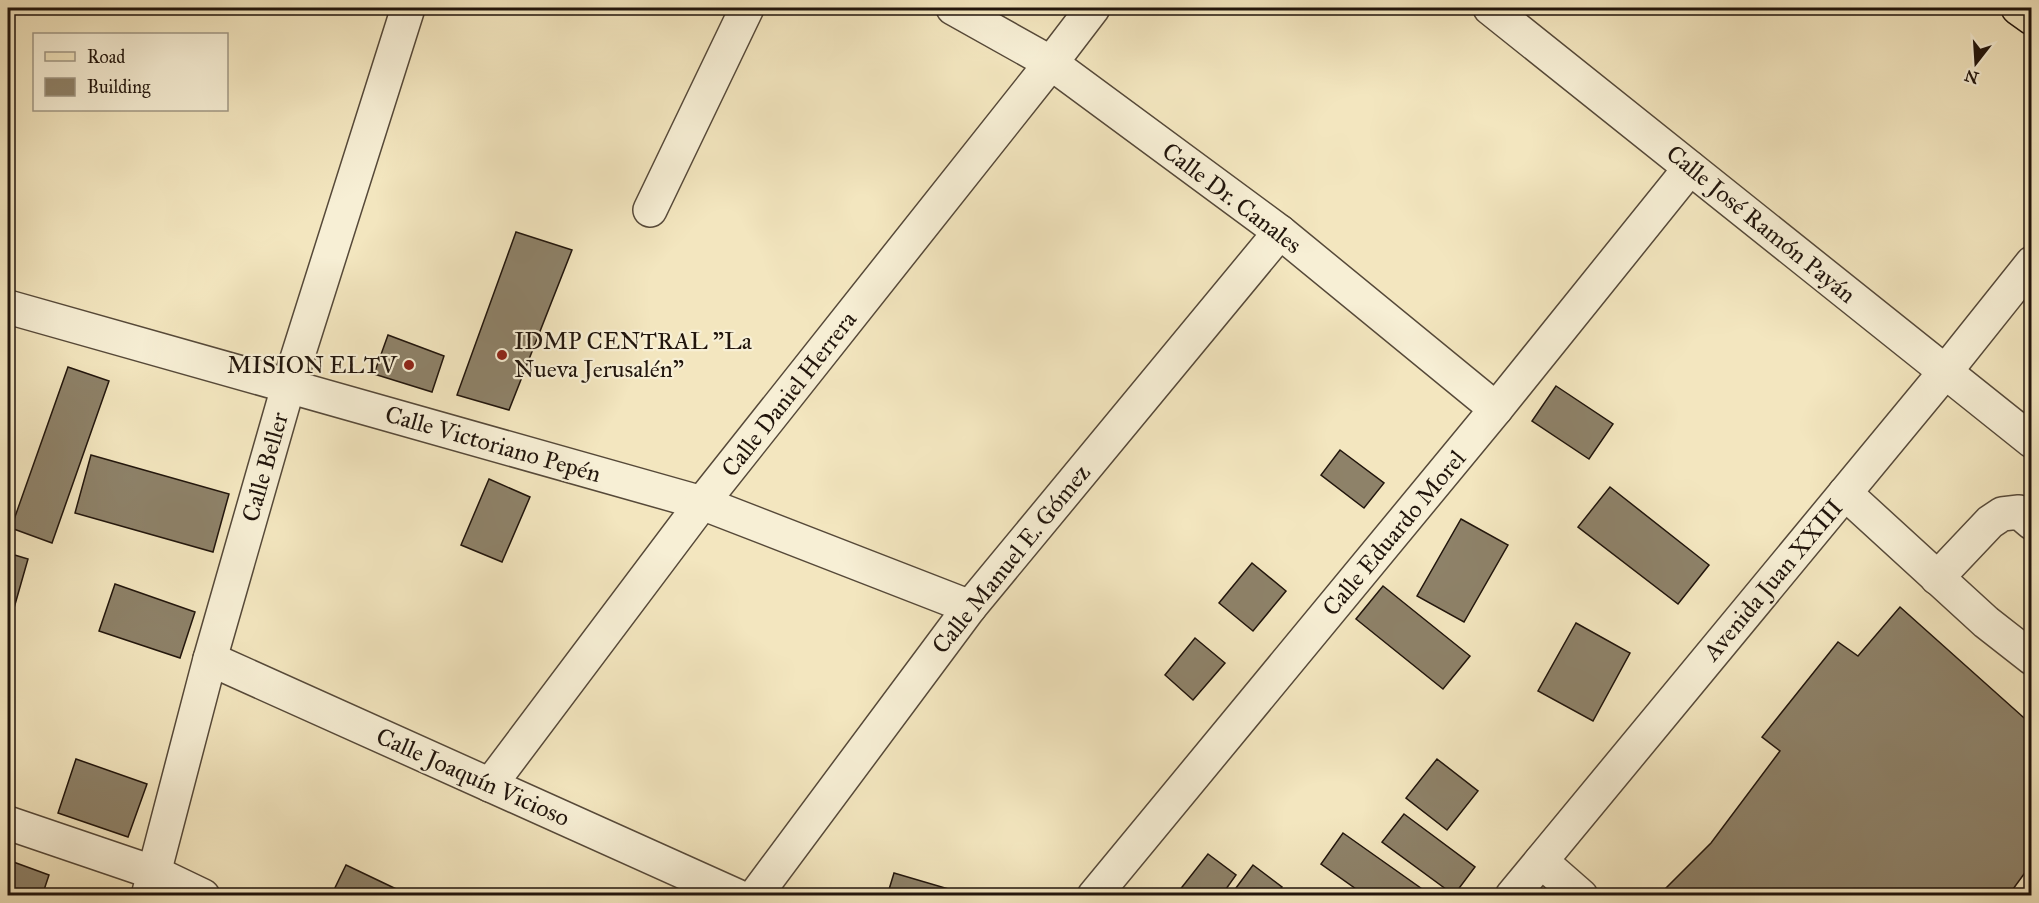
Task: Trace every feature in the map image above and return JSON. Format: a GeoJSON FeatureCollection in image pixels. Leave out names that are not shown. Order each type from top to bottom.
{"type":"FeatureCollection","features":[{"type":"Feature","properties":{"kind":"main road"},"geometry":{"type":"LineString","coordinates":[[2018,8],[2031,18]]}},
{"type":"Feature","properties":{"kind":"street","name":"Calle Beller"},"geometry":{"type":"LineString","coordinates":[[152,884],[210,659],[288,387],[408,8]]}},
{"type":"Feature","properties":{"kind":"street"},"geometry":{"type":"LineString","coordinates":[[650,210],[747,8]]}},
{"type":"Feature","properties":{"kind":"street","name":"Calle Dr. Canales"},"geometry":{"type":"LineString","coordinates":[[953,8],[1051,63],[1280,232],[1497,409]]}},
{"type":"Feature","properties":{"kind":"street","name":"Calle Daniel Herrera"},"geometry":{"type":"LineString","coordinates":[[490,784],[702,503],[1093,8]]}},
{"type":"Feature","properties":{"kind":"street","name":"Calle José Ramón Payán"},"geometry":{"type":"LineString","coordinates":[[1490,8],[2031,441]]}},
{"type":"Feature","properties":{"kind":"street","name":"Calle Eduardo Morel"},"geometry":{"type":"LineString","coordinates":[[1094,896],[1497,409],[1690,168]]}},
{"type":"Feature","properties":{"kind":"street","name":"Calle Manuel E. Gómez"},"geometry":{"type":"LineString","coordinates":[[755,896],[970,607],[1280,232]]}},
{"type":"Feature","properties":{"kind":"street","name":"Avenida Juan XXIII"},"geometry":{"type":"LineString","coordinates":[[1512,896],[1945,372],[2031,262]]}},
{"type":"Feature","properties":{"kind":"street","name":"Calle Victoriano Pepén"},"geometry":{"type":"LineString","coordinates":[[8,307],[702,503],[970,607]]}},
{"type":"Feature","properties":{"kind":"street"},"geometry":{"type":"LineString","coordinates":[[1845,493],[1986,622],[2031,658]]}},
{"type":"Feature","properties":{"kind":"street"},"geometry":{"type":"LineString","coordinates":[[1937,578],[1990,522],[2002,514],[2019,512],[2031,523]]}},
{"type":"Feature","properties":{"kind":"street","name":"Calle Joaquín Vicioso"},"geometry":{"type":"LineString","coordinates":[[210,659],[736,896]]}},
{"type":"Feature","properties":{"kind":"street"},"geometry":{"type":"LineString","coordinates":[[8,823],[152,884],[203,896]]}},
{"type":"Feature","properties":{"kind":"street"},"geometry":{"type":"LineString","coordinates":[[1541,861],[1581,896]]}},
{"type":"Feature","properties":{"kind":"building"},"geometry":{"type":"Polygon","coordinates":[[[516,232],[572,250],[509,410],[457,395],[516,232]]]}},
{"type":"Feature","properties":{"kind":"building","name":"MISION ELTV"},"geometry":{"type":"Polygon","coordinates":[[[388,335],[444,356],[432,392],[374,374],[388,335]]]}},
{"type":"Feature","properties":{"kind":"building"},"geometry":{"type":"Polygon","coordinates":[[[68,367],[109,381],[52,543],[11,528],[68,367]]]}},
{"type":"Feature","properties":{"kind":"building"},"geometry":{"type":"Polygon","coordinates":[[[1556,386],[1613,424],[1589,459],[1532,421],[1556,386]]]}},
{"type":"Feature","properties":{"kind":"building"},"geometry":{"type":"Polygon","coordinates":[[[1340,450],[1384,483],[1364,508],[1321,475],[1340,450]]]}},
{"type":"Feature","properties":{"kind":"building"},"geometry":{"type":"Polygon","coordinates":[[[91,455],[229,494],[213,552],[75,513],[91,455]]]}},
{"type":"Feature","properties":{"kind":"building"},"geometry":{"type":"Polygon","coordinates":[[[489,479],[530,497],[502,562],[461,545],[489,479]]]}},
{"type":"Feature","properties":{"kind":"building"},"geometry":{"type":"Polygon","coordinates":[[[1610,487],[1709,565],[1678,604],[1578,527],[1610,487]]]}},
{"type":"Feature","properties":{"kind":"building"},"geometry":{"type":"Polygon","coordinates":[[[1461,519],[1508,545],[1464,622],[1417,596],[1461,519]]]}},
{"type":"Feature","properties":{"kind":"building"},"geometry":{"type":"Polygon","coordinates":[[[8,553],[28,559],[8,629],[8,553]]]}},
{"type":"Feature","properties":{"kind":"building"},"geometry":{"type":"Polygon","coordinates":[[[1252,563],[1286,591],[1253,631],[1219,603],[1252,563]]]}},
{"type":"Feature","properties":{"kind":"building"},"geometry":{"type":"Polygon","coordinates":[[[115,584],[195,612],[180,658],[99,631],[115,584]]]}},
{"type":"Feature","properties":{"kind":"building"},"geometry":{"type":"Polygon","coordinates":[[[1383,586],[1470,656],[1443,689],[1356,619],[1383,586]]]}},
{"type":"Feature","properties":{"kind":"building"},"geometry":{"type":"Polygon","coordinates":[[[1900,607],[2032,725],[2032,863],[2008,896],[1658,896],[1711,843],[1780,751],[1762,737],[1838,642],[1858,656],[1900,607]]]}},
{"type":"Feature","properties":{"kind":"building"},"geometry":{"type":"Polygon","coordinates":[[[1576,623],[1630,653],[1593,721],[1538,691],[1576,623]]]}},
{"type":"Feature","properties":{"kind":"building"},"geometry":{"type":"Polygon","coordinates":[[[1195,638],[1225,663],[1193,700],[1165,675],[1195,638]]]}},
{"type":"Feature","properties":{"kind":"building"},"geometry":{"type":"Polygon","coordinates":[[[76,759],[147,784],[128,837],[58,813],[76,759]]]}},
{"type":"Feature","properties":{"kind":"building"},"geometry":{"type":"Polygon","coordinates":[[[1437,759],[1478,791],[1447,830],[1406,798],[1437,759]]]}},
{"type":"Feature","properties":{"kind":"building"},"geometry":{"type":"Polygon","coordinates":[[[1404,814],[1475,867],[1454,895],[1382,842],[1404,814]]]}},
{"type":"Feature","properties":{"kind":"building"},"geometry":{"type":"Polygon","coordinates":[[[1343,833],[1432,896],[1366,896],[1321,864],[1343,833]]]}},
{"type":"Feature","properties":{"kind":"building"},"geometry":{"type":"Polygon","coordinates":[[[1208,854],[1236,875],[1221,896],[1175,896],[1208,854]]]}},
{"type":"Feature","properties":{"kind":"building"},"geometry":{"type":"Polygon","coordinates":[[[8,860],[49,875],[42,896],[8,896],[8,860]]]}},
{"type":"Feature","properties":{"kind":"building"},"geometry":{"type":"Polygon","coordinates":[[[346,865],[411,896],[331,896],[346,865]]]}},
{"type":"Feature","properties":{"kind":"building"},"geometry":{"type":"Polygon","coordinates":[[[1253,865],[1282,887],[1276,896],[1230,896],[1253,865]]]}},
{"type":"Feature","properties":{"kind":"building"},"geometry":{"type":"Polygon","coordinates":[[[894,873],[952,890],[951,896],[887,896],[894,873]]]}},
{"type":"Feature","properties":{"kind":"place","name":"IDMP CENTRAL \"La Nueva Jerusalén\""},"geometry":{"type":"Point","coordinates":[502,355]}},
{"type":"Feature","properties":{"kind":"place","name":"MISION ELTV"},"geometry":{"type":"Point","coordinates":[409,365]}}]}
